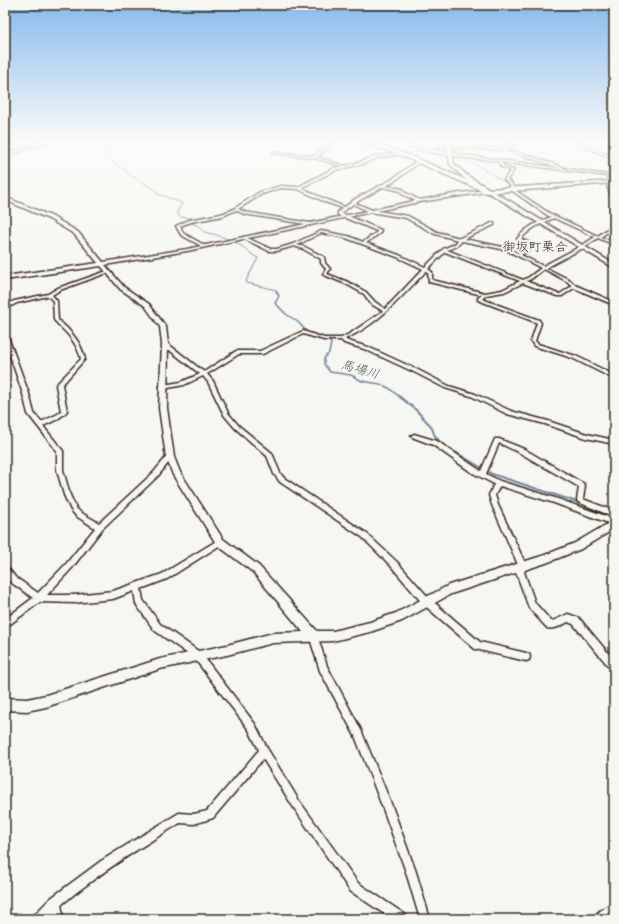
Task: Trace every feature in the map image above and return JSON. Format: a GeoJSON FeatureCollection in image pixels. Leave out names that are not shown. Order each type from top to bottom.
{"type":"FeatureCollection","features":[{"type":"Feature","properties":{"kind":"main road"},"geometry":{"type":"LineString","coordinates":[[476,186],[487,191],[559,186]]}},
{"type":"Feature","properties":{"kind":"main road"},"geometry":{"type":"LineString","coordinates":[[480,186],[614,266]]}},
{"type":"Feature","properties":{"kind":"street"},"geometry":{"type":"LineString","coordinates":[[299,188],[303,186]]}},
{"type":"Feature","properties":{"kind":"street"},"geometry":{"type":"LineString","coordinates":[[364,243],[380,232],[379,230],[343,217],[339,213],[383,186]]}},
{"type":"Feature","properties":{"kind":"street"},"geometry":{"type":"LineString","coordinates":[[384,186],[402,190],[403,193],[419,201]]}},
{"type":"Feature","properties":{"kind":"street"},"geometry":{"type":"LineString","coordinates":[[511,186],[510,190],[553,218],[614,244]]}},
{"type":"Feature","properties":{"kind":"street"},"geometry":{"type":"LineString","coordinates":[[611,186],[610,190],[614,198]]}},
{"type":"Feature","properties":{"kind":"street"},"geometry":{"type":"LineString","coordinates":[[203,246],[182,234],[178,226],[192,221],[222,215],[236,209],[261,193],[281,188],[299,188],[326,201],[346,208]]}},
{"type":"Feature","properties":{"kind":"street"},"geometry":{"type":"LineString","coordinates":[[610,190],[614,192]]}},
{"type":"Feature","properties":{"kind":"street"},"geometry":{"type":"LineString","coordinates":[[5,278],[100,264],[231,241],[419,201],[487,191]]}},
{"type":"Feature","properties":{"kind":"street"},"geometry":{"type":"LineString","coordinates":[[5,198],[51,218],[76,233],[100,264],[122,288],[147,305],[163,327],[166,344],[163,408],[170,457],[176,473],[220,542],[256,569],[313,636],[323,668],[358,733],[384,798],[411,872],[425,919]]}},
{"type":"Feature","properties":{"kind":"street"},"geometry":{"type":"LineString","coordinates":[[353,203],[371,211],[407,217],[436,233],[507,249],[568,280],[574,286],[614,304]]}},
{"type":"Feature","properties":{"kind":"street"},"geometry":{"type":"LineString","coordinates":[[236,209],[244,212],[310,224]]}},
{"type":"Feature","properties":{"kind":"street"},"geometry":{"type":"LineString","coordinates":[[518,255],[535,246],[519,239],[522,233],[553,218]]}},
{"type":"Feature","properties":{"kind":"street"},"geometry":{"type":"LineString","coordinates":[[317,222],[318,229],[321,232]]}},
{"type":"Feature","properties":{"kind":"street"},"geometry":{"type":"LineString","coordinates":[[163,387],[182,384],[204,374],[238,352],[261,353],[303,332],[324,340],[342,339],[353,334],[382,314],[384,310],[444,250],[456,245],[461,239],[493,224]]}},
{"type":"Feature","properties":{"kind":"street"},"geometry":{"type":"LineString","coordinates":[[244,238],[270,250],[277,250],[294,246],[321,232],[347,237],[426,269],[430,272],[430,281],[485,294],[503,291],[530,278],[543,268],[602,235],[614,225]]}},
{"type":"Feature","properties":{"kind":"street"},"geometry":{"type":"LineString","coordinates":[[294,246],[304,248],[323,258],[323,263],[328,269],[325,274],[347,283],[365,293],[373,303],[384,310]]}},
{"type":"Feature","properties":{"kind":"street"},"geometry":{"type":"LineString","coordinates":[[444,250],[502,273],[520,282],[557,295],[561,295],[574,286]]}},
{"type":"Feature","properties":{"kind":"street"},"geometry":{"type":"LineString","coordinates":[[5,308],[16,302],[49,295],[59,289],[108,272]]}},
{"type":"Feature","properties":{"kind":"street"},"geometry":{"type":"LineString","coordinates":[[485,294],[479,299],[539,323],[533,341],[536,345],[580,359],[614,377]]}},
{"type":"Feature","properties":{"kind":"street"},"geometry":{"type":"LineString","coordinates":[[40,425],[60,416],[64,411],[60,385],[83,359],[78,342],[72,334],[56,320],[55,301],[49,295]]}},
{"type":"Feature","properties":{"kind":"street"},"geometry":{"type":"LineString","coordinates":[[5,334],[26,394],[31,414],[60,451],[60,470],[67,495],[74,510],[100,527]]}},
{"type":"Feature","properties":{"kind":"street"},"geometry":{"type":"LineString","coordinates":[[342,339],[346,342],[366,348],[447,387],[473,395],[509,413],[546,422],[586,436],[614,442]]}},
{"type":"Feature","properties":{"kind":"street"},"geometry":{"type":"LineString","coordinates":[[166,344],[204,374],[210,381],[226,414],[237,427],[270,456],[277,474],[282,480],[364,535],[394,564],[426,601],[478,646],[526,658]]}},
{"type":"Feature","properties":{"kind":"street"},"geometry":{"type":"LineString","coordinates":[[414,436],[435,443],[483,472],[498,483],[555,501],[614,523]]}},
{"type":"Feature","properties":{"kind":"street"},"geometry":{"type":"LineString","coordinates":[[483,472],[497,440],[522,451],[582,486],[580,500],[614,514]]}},
{"type":"Feature","properties":{"kind":"street"},"geometry":{"type":"LineString","coordinates":[[5,624],[39,598],[69,566],[100,527],[156,474],[170,457]]}},
{"type":"Feature","properties":{"kind":"street"},"geometry":{"type":"LineString","coordinates":[[498,483],[492,495],[495,505],[523,566]]}},
{"type":"Feature","properties":{"kind":"street"},"geometry":{"type":"LineString","coordinates":[[5,704],[27,705],[46,701],[160,664],[273,638],[333,636],[370,627],[398,617],[426,601],[454,588],[523,566],[578,546],[614,523]]}},
{"type":"Feature","properties":{"kind":"street"},"geometry":{"type":"LineString","coordinates":[[5,570],[12,579],[39,598],[74,599],[113,595],[164,577],[220,542]]}},
{"type":"Feature","properties":{"kind":"street"},"geometry":{"type":"LineString","coordinates":[[523,566],[520,572],[532,605],[550,625],[556,624],[568,618],[576,620],[614,666]]}},
{"type":"Feature","properties":{"kind":"street"},"geometry":{"type":"LineString","coordinates":[[137,587],[139,601],[157,627],[198,656],[252,727],[264,751],[299,808],[354,887],[402,919]]}},
{"type":"Feature","properties":{"kind":"street"},"geometry":{"type":"LineString","coordinates":[[38,919],[55,902],[94,871],[179,818],[194,819],[210,814],[264,751]]}},
{"type":"Feature","properties":{"kind":"street"},"geometry":{"type":"LineString","coordinates":[[55,902],[59,919]]}},
{"type":"Feature","properties":{"kind":"street"},"geometry":{"type":"LineString","coordinates":[[599,919],[614,908]]}},
{"type":"Feature","properties":{"kind":"waterway","name":"馬場川"},"geometry":{"type":"LineString","coordinates":[[149,186],[156,190],[158,194],[182,203],[177,213],[180,217],[192,218],[191,223],[201,227],[204,232],[234,242],[258,258],[246,281],[247,283],[276,290],[277,292]]}},
{"type":"Feature","properties":{"kind":"waterway"},"geometry":{"type":"LineString","coordinates":[[509,186],[508,188],[521,197]]}},
{"type":"Feature","properties":{"kind":"waterway"},"geometry":{"type":"LineString","coordinates":[[553,218],[587,233]]}},
{"type":"Feature","properties":{"kind":"waterway"},"geometry":{"type":"LineString","coordinates":[[600,239],[614,246]]}},
{"type":"Feature","properties":{"kind":"waterway","name":"馬場川"},"geometry":{"type":"LineString","coordinates":[[276,291],[279,296],[275,303],[286,314],[298,322],[307,332],[325,338],[331,343],[329,353],[324,358],[324,364],[330,372],[351,375],[362,381],[380,384],[389,388],[401,398]]}},
{"type":"Feature","properties":{"kind":"waterway","name":"馬場川"},"geometry":{"type":"LineString","coordinates":[[400,397],[416,410],[431,426],[435,436],[442,444],[492,474],[580,503]]}},
{"type":"Feature","properties":{"kind":"district","name":"御坂町栗合"},"geometry":{"type":"Point","coordinates":[535,247]}}]}
